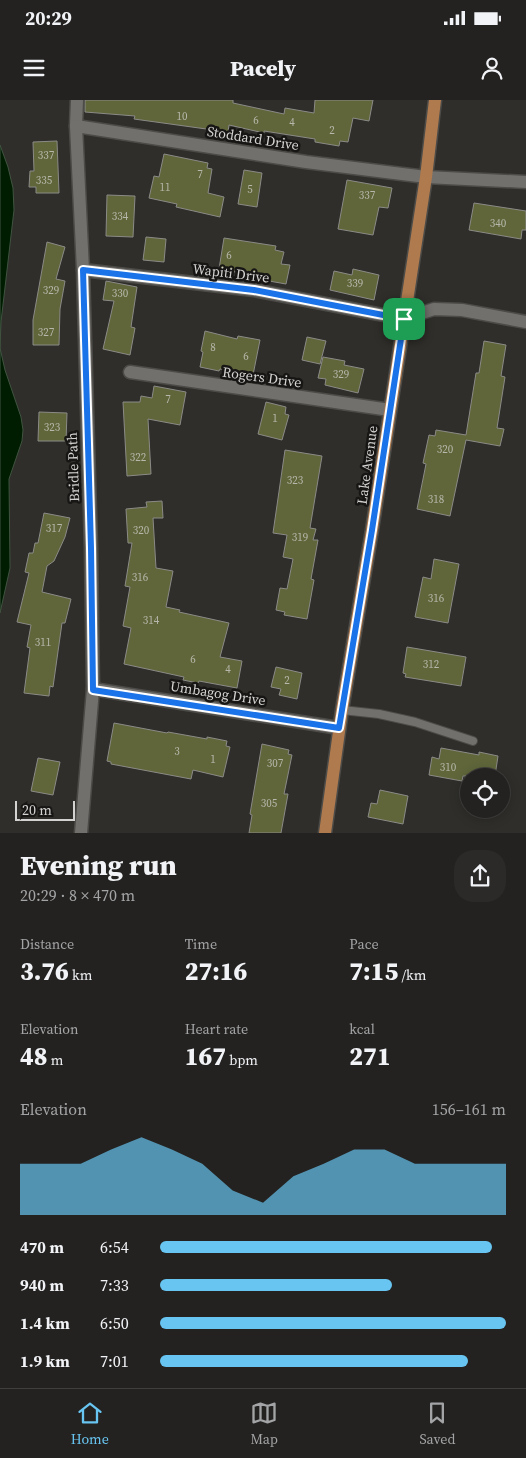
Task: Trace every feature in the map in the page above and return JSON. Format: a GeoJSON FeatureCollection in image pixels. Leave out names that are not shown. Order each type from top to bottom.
{"type":"FeatureCollection","features":[{"type":"Feature","properties":{"kind":"main road","name":"Lake Avenue"},"geometry":{"type":"LineString","coordinates":[[325,833],[339,728],[372,530],[426,177],[435,100]]}},
{"type":"Feature","properties":{"kind":"street","name":"Bridle Path"},"geometry":{"type":"LineString","coordinates":[[76,100],[83,270],[93,690],[82,833]]}},
{"type":"Feature","properties":{"kind":"street","name":"Stoddard Drive"},"geometry":{"type":"LineString","coordinates":[[76,126],[306,162],[426,177],[526,182]]}},
{"type":"Feature","properties":{"kind":"street","name":"Wapiti Drive"},"geometry":{"type":"LineString","coordinates":[[83,270],[254,290],[404,319]]}},
{"type":"Feature","properties":{"kind":"street"},"geometry":{"type":"LineString","coordinates":[[404,319],[430,310],[462,310],[526,322]]}},
{"type":"Feature","properties":{"kind":"street","name":"Rogers Drive"},"geometry":{"type":"LineString","coordinates":[[130,372],[390,410]]}},
{"type":"Feature","properties":{"kind":"street","name":"Umbagog Drive"},"geometry":{"type":"LineString","coordinates":[[93,690],[339,728]]}},
{"type":"Feature","properties":{"kind":"lane"},"geometry":{"type":"LineString","coordinates":[[342,710],[379,714],[415,722],[473,741]]}},
{"type":"Feature","properties":{"kind":"shaded area"},"geometry":{"type":"Polygon","coordinates":[[[0,145],[13,188],[14,210],[1,322],[0,348],[0,145]]]}},
{"type":"Feature","properties":{"kind":"shaded area"},"geometry":{"type":"Polygon","coordinates":[[[0,348],[5,370],[21,417],[23,430],[22,441],[9,479],[10,568],[0,613],[0,348]]]}},
{"type":"Feature","properties":{"kind":"building"},"geometry":{"type":"Polygon","coordinates":[[[85,100],[233,100],[233,103],[284,114],[285,108],[314,113],[315,100],[373,100],[369,121],[353,118],[348,142],[340,141],[339,146],[315,142],[315,139],[264,131],[264,133],[229,125],[228,132],[134,119],[135,116],[85,112],[85,100]]]}},
{"type":"Feature","properties":{"kind":"building"},"geometry":{"type":"Polygon","coordinates":[[[57,141],[59,193],[36,193],[36,187],[29,187],[30,171],[34,171],[33,142],[57,141]]]}},
{"type":"Feature","properties":{"kind":"building"},"geometry":{"type":"Polygon","coordinates":[[[164,154],[208,163],[207,168],[212,169],[208,193],[224,197],[220,217],[176,207],[177,204],[149,198],[154,176],[159,177],[164,154]]]}},
{"type":"Feature","properties":{"kind":"building"},"geometry":{"type":"Polygon","coordinates":[[[244,170],[262,173],[257,207],[238,204],[244,170]]]}},
{"type":"Feature","properties":{"kind":"building"},"geometry":{"type":"Polygon","coordinates":[[[347,180],[392,188],[388,208],[379,207],[373,235],[338,229],[347,180]]]}},
{"type":"Feature","properties":{"kind":"building"},"geometry":{"type":"Polygon","coordinates":[[[107,195],[135,196],[133,237],[106,236],[107,195]]]}},
{"type":"Feature","properties":{"kind":"building"},"geometry":{"type":"Polygon","coordinates":[[[474,203],[526,211],[526,230],[522,230],[521,239],[469,230],[474,203]]]}},
{"type":"Feature","properties":{"kind":"building"},"geometry":{"type":"Polygon","coordinates":[[[146,237],[166,239],[164,262],[143,260],[146,237]]]}},
{"type":"Feature","properties":{"kind":"building"},"geometry":{"type":"Polygon","coordinates":[[[224,238],[276,246],[275,250],[284,252],[281,264],[290,265],[286,284],[269,281],[270,276],[235,269],[235,272],[219,269],[224,238]]]}},
{"type":"Feature","properties":{"kind":"building"},"geometry":{"type":"Polygon","coordinates":[[[47,242],[65,247],[56,279],[65,281],[60,309],[59,345],[33,345],[33,320],[47,242]]]}},
{"type":"Feature","properties":{"kind":"building"},"geometry":{"type":"Polygon","coordinates":[[[353,269],[379,275],[374,300],[330,290],[334,271],[352,275],[353,269]]]}},
{"type":"Feature","properties":{"kind":"building"},"geometry":{"type":"Polygon","coordinates":[[[106,281],[137,287],[131,327],[135,328],[130,355],[103,349],[114,301],[103,300],[106,281]]]}},
{"type":"Feature","properties":{"kind":"building"},"geometry":{"type":"Polygon","coordinates":[[[205,331],[237,339],[238,336],[260,340],[253,375],[200,367],[205,331]]]}},
{"type":"Feature","properties":{"kind":"building"},"geometry":{"type":"Polygon","coordinates":[[[307,337],[326,341],[320,364],[302,360],[307,337]]]}},
{"type":"Feature","properties":{"kind":"building"},"geometry":{"type":"Polygon","coordinates":[[[484,341],[506,345],[501,376],[505,377],[497,428],[504,429],[500,446],[466,440],[450,516],[417,509],[426,464],[423,463],[429,435],[435,436],[436,430],[466,435],[476,373],[479,373],[484,341]]]}},
{"type":"Feature","properties":{"kind":"building"},"geometry":{"type":"Polygon","coordinates":[[[323,357],[345,361],[344,365],[364,369],[358,393],[325,385],[326,379],[318,378],[323,357]]]}},
{"type":"Feature","properties":{"kind":"building"},"geometry":{"type":"Polygon","coordinates":[[[154,386],[186,392],[180,425],[148,419],[151,474],[127,476],[123,402],[140,402],[141,396],[152,398],[154,386]]]}},
{"type":"Feature","properties":{"kind":"building"},"geometry":{"type":"Polygon","coordinates":[[[266,402],[286,407],[285,414],[289,415],[282,440],[258,434],[266,402]]]}},
{"type":"Feature","properties":{"kind":"building"},"geometry":{"type":"Polygon","coordinates":[[[39,412],[67,413],[66,441],[38,441],[39,412]]]}},
{"type":"Feature","properties":{"kind":"building"},"geometry":{"type":"Polygon","coordinates":[[[285,450],[322,456],[310,528],[316,529],[313,540],[318,540],[311,579],[314,580],[307,619],[284,615],[285,612],[276,610],[280,588],[287,589],[293,559],[283,557],[287,535],[273,533],[285,450]]]}},
{"type":"Feature","properties":{"kind":"building"},"geometry":{"type":"Polygon","coordinates":[[[162,501],[163,518],[153,518],[156,568],[173,571],[166,607],[180,610],[179,612],[229,623],[220,657],[242,661],[237,688],[183,680],[184,677],[124,664],[131,628],[123,626],[130,587],[125,586],[132,543],[128,543],[126,509],[147,507],[146,502],[162,501]]]}},
{"type":"Feature","properties":{"kind":"building"},"geometry":{"type":"Polygon","coordinates":[[[44,513],[70,518],[65,537],[54,561],[47,566],[42,592],[71,599],[65,623],[62,623],[53,687],[50,686],[49,696],[24,693],[30,648],[27,647],[31,625],[17,622],[29,573],[25,572],[29,553],[33,553],[35,543],[38,543],[44,513]]]}},
{"type":"Feature","properties":{"kind":"building"},"geometry":{"type":"Polygon","coordinates":[[[434,559],[459,564],[448,623],[415,617],[423,577],[431,579],[434,559]]]}},
{"type":"Feature","properties":{"kind":"building"},"geometry":{"type":"Polygon","coordinates":[[[407,647],[466,657],[461,686],[405,677],[406,674],[403,673],[407,647]]]}},
{"type":"Feature","properties":{"kind":"building"},"geometry":{"type":"Polygon","coordinates":[[[276,667],[302,673],[297,699],[279,695],[281,689],[271,687],[276,667]]]}},
{"type":"Feature","properties":{"kind":"building"},"geometry":{"type":"Polygon","coordinates":[[[114,723],[167,733],[227,741],[226,746],[230,747],[223,777],[193,770],[191,779],[111,764],[111,762],[107,761],[114,723]]]}},
{"type":"Feature","properties":{"kind":"building"},"geometry":{"type":"Polygon","coordinates":[[[262,744],[289,750],[288,754],[292,755],[284,794],[288,794],[281,833],[249,833],[252,815],[250,814],[262,744]]]}},
{"type":"Feature","properties":{"kind":"building"},"geometry":{"type":"Polygon","coordinates":[[[441,748],[479,755],[479,752],[498,756],[496,768],[460,768],[460,781],[429,775],[432,757],[439,759],[441,748]]]}},
{"type":"Feature","properties":{"kind":"building"},"geometry":{"type":"Polygon","coordinates":[[[38,758],[60,762],[53,795],[31,791],[38,758]]]}},
{"type":"Feature","properties":{"kind":"building"},"geometry":{"type":"Polygon","coordinates":[[[380,790],[408,796],[403,824],[368,817],[371,803],[377,804],[380,790]]]}},
{"type":"Feature","properties":{"kind":"route"},"geometry":{"type":"LineString","coordinates":[[83,270],[254,290],[404,319],[372,530],[339,728],[93,690],[83,270]]}}]}
